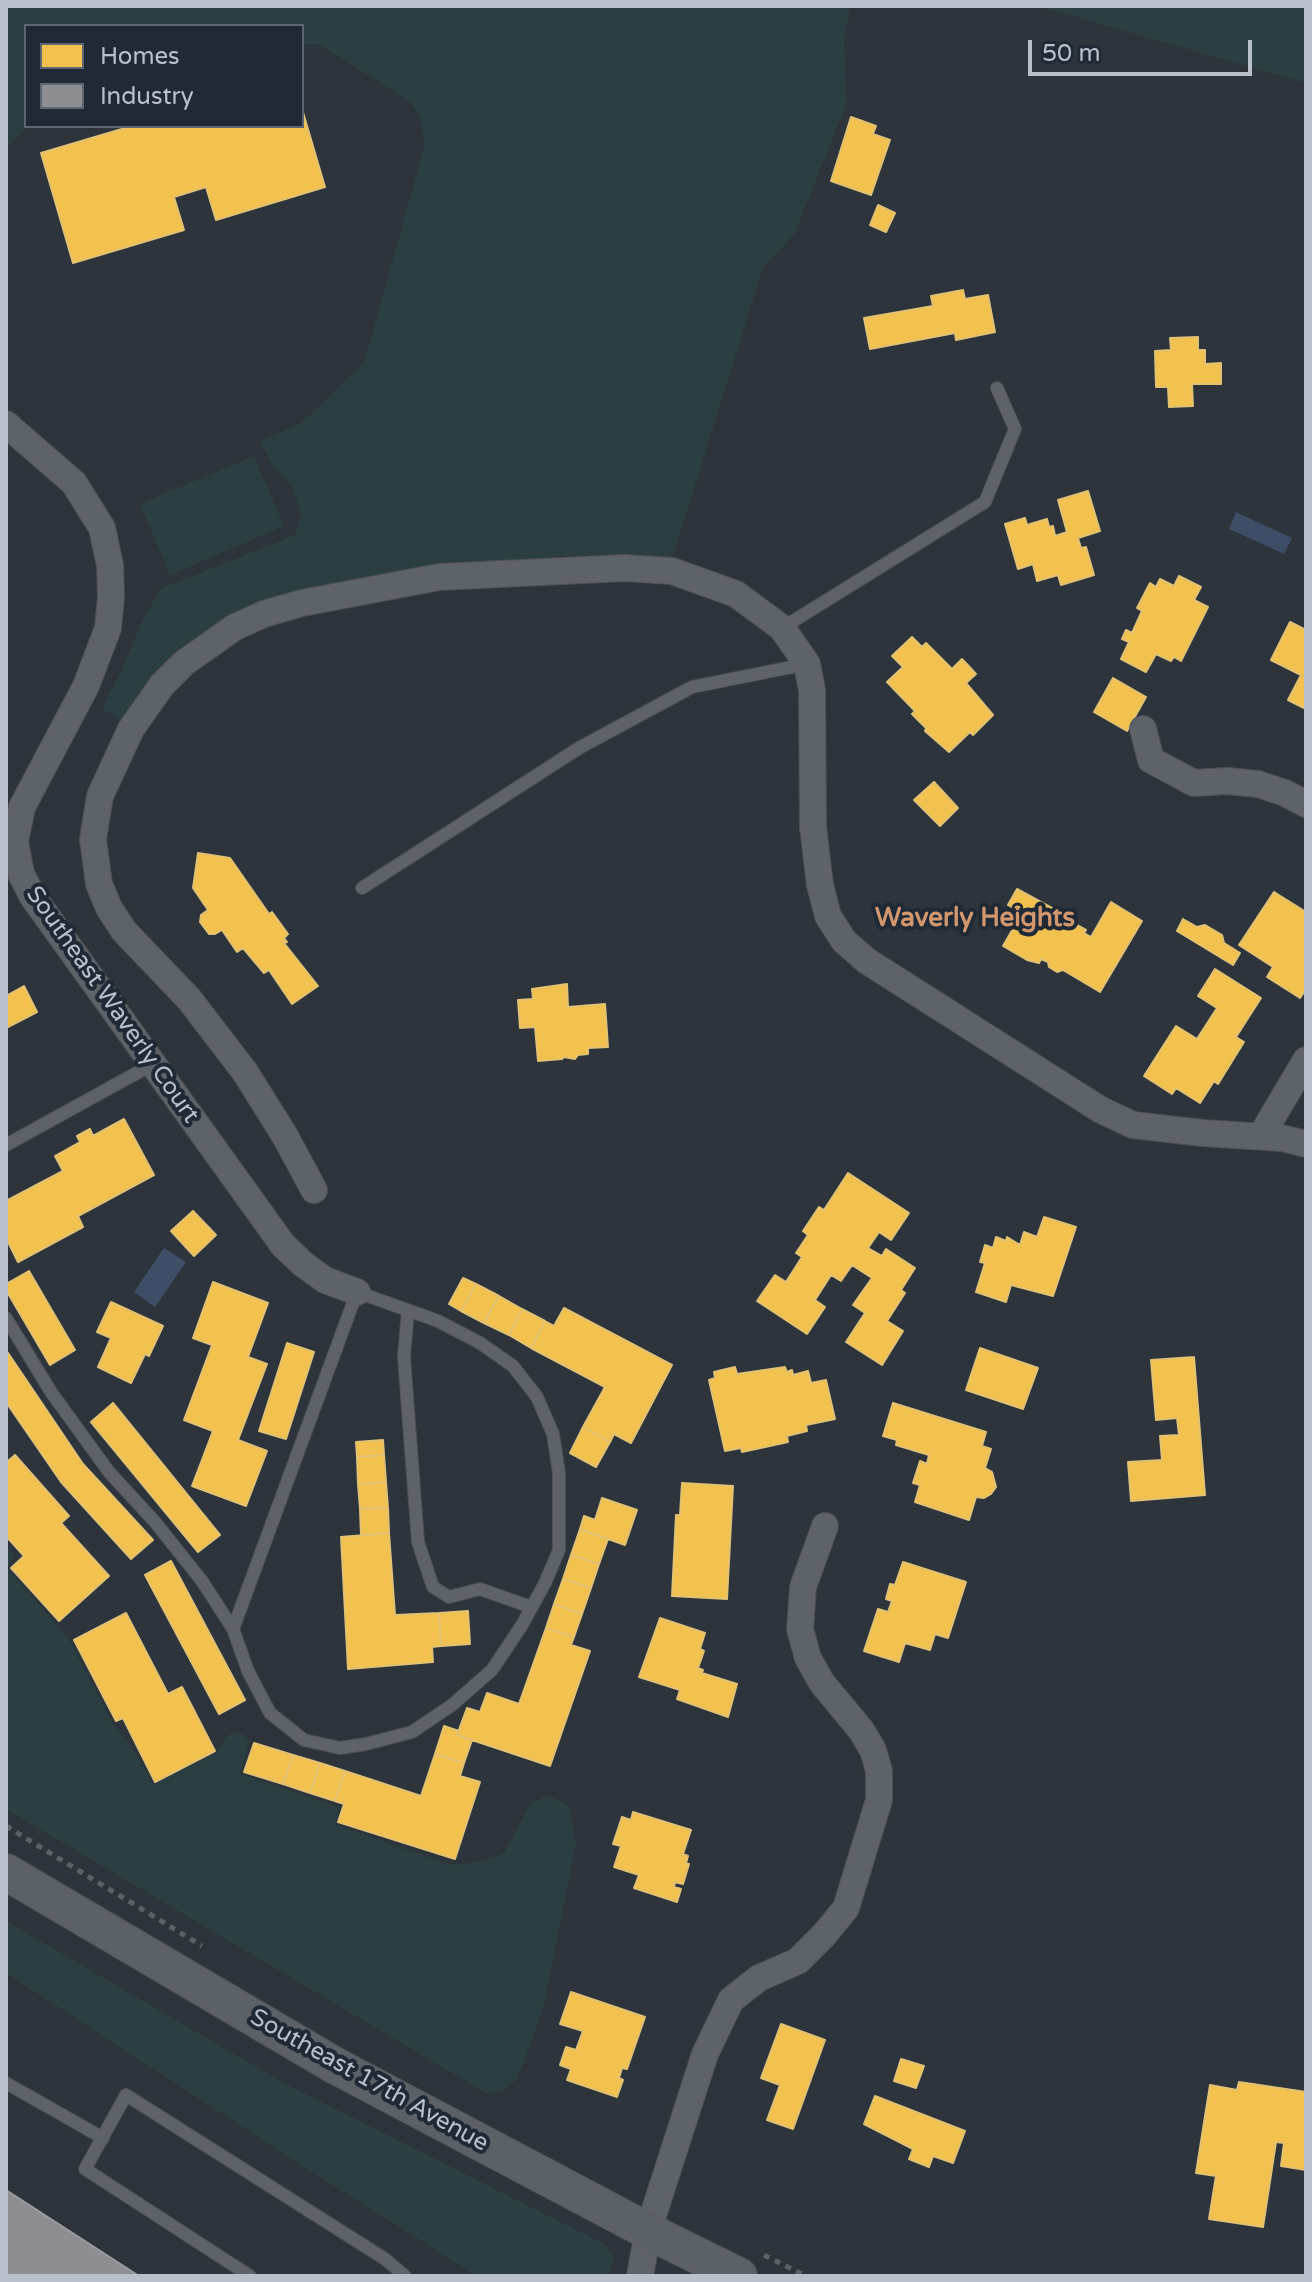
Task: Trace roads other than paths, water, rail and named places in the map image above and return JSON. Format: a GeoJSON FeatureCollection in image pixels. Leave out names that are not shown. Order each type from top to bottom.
{"type":"FeatureCollection","features":[{"type":"Feature","properties":{"kind":"main road","name":"Southeast 17th Avenue"},"geometry":{"type":"LineString","coordinates":[[6,1872],[334,2065],[739,2276]]}},
{"type":"Feature","properties":{"kind":"street","name":"Southeast Waverly Court"},"geometry":{"type":"LineString","coordinates":[[6,424],[74,483],[102,528],[110,565],[108,628],[86,686],[22,807],[15,841],[21,874],[33,897],[283,1245],[325,1280],[357,1292]]}},
{"type":"Feature","properties":{"kind":"street"},"geometry":{"type":"LineString","coordinates":[[314,1190],[245,1072],[189,999],[124,931],[109,908],[99,884],[93,839],[100,796],[131,729],[162,685],[184,663],[208,644],[264,614],[302,603],[439,577],[625,568],[672,571],[736,594],[782,628],[807,664],[812,690],[815,856],[828,916],[844,941],[867,961],[1101,1110],[1133,1125],[1261,1136],[1306,1144]]}},
{"type":"Feature","properties":{"kind":"street"},"geometry":{"type":"LineString","coordinates":[[1143,729],[1151,760],[1194,783],[1227,781],[1258,784],[1306,804]]}},
{"type":"Feature","properties":{"kind":"street"},"geometry":{"type":"LineString","coordinates":[[1261,1136],[1306,1060]]}},
{"type":"Feature","properties":{"kind":"street"},"geometry":{"type":"LineString","coordinates":[[640,2276],[648,2231],[705,2054],[731,2000],[759,1978],[798,1961],[846,1908],[879,1800],[879,1771],[873,1750],[861,1730],[822,1683],[808,1658],[800,1629],[803,1587],[825,1526]]}},
{"type":"Feature","properties":{"kind":"lane"},"geometry":{"type":"LineString","coordinates":[[782,628],[985,502],[1015,429],[997,388]]}},
{"type":"Feature","properties":{"kind":"lane"},"geometry":{"type":"LineString","coordinates":[[362,888],[579,748],[692,687],[807,664]]}},
{"type":"Feature","properties":{"kind":"lane"},"geometry":{"type":"LineString","coordinates":[[6,1145],[153,1064]]}},
{"type":"Feature","properties":{"kind":"lane"},"geometry":{"type":"LineString","coordinates":[[6,1318],[59,1404],[109,1472],[155,1522],[202,1581],[233,1629],[248,1671],[270,1713],[304,1740],[340,1748],[412,1732],[452,1705],[492,1670],[531,1607],[559,1550],[559,1473],[553,1434],[537,1397],[513,1366],[480,1343],[438,1321],[357,1292],[233,1629]]}},
{"type":"Feature","properties":{"kind":"lane"},"geometry":{"type":"LineString","coordinates":[[408,1310],[404,1357],[418,1542],[433,1587],[449,1597],[480,1589],[531,1607]]}},
{"type":"Feature","properties":{"kind":"lane"},"geometry":{"type":"LineString","coordinates":[[6,2083],[103,2138]]}},
{"type":"Feature","properties":{"kind":"lane"},"geometry":{"type":"LineString","coordinates":[[250,2276],[85,2169],[126,2095],[385,2259],[405,2276]]}},
{"type":"Feature","properties":{"kind":"water"},"geometry":{"type":"Polygon","coordinates":[[[1236,512],[1292,538],[1284,554],[1229,529],[1236,512]]]}},
{"type":"Feature","properties":{"kind":"water"},"geometry":{"type":"Polygon","coordinates":[[[164,1248],[186,1262],[155,1307],[134,1292],[164,1248]]]}},
{"type":"Feature","properties":{"kind":"district","name":"Waverly Heights"},"geometry":{"type":"Point","coordinates":[975,919]}}]}
